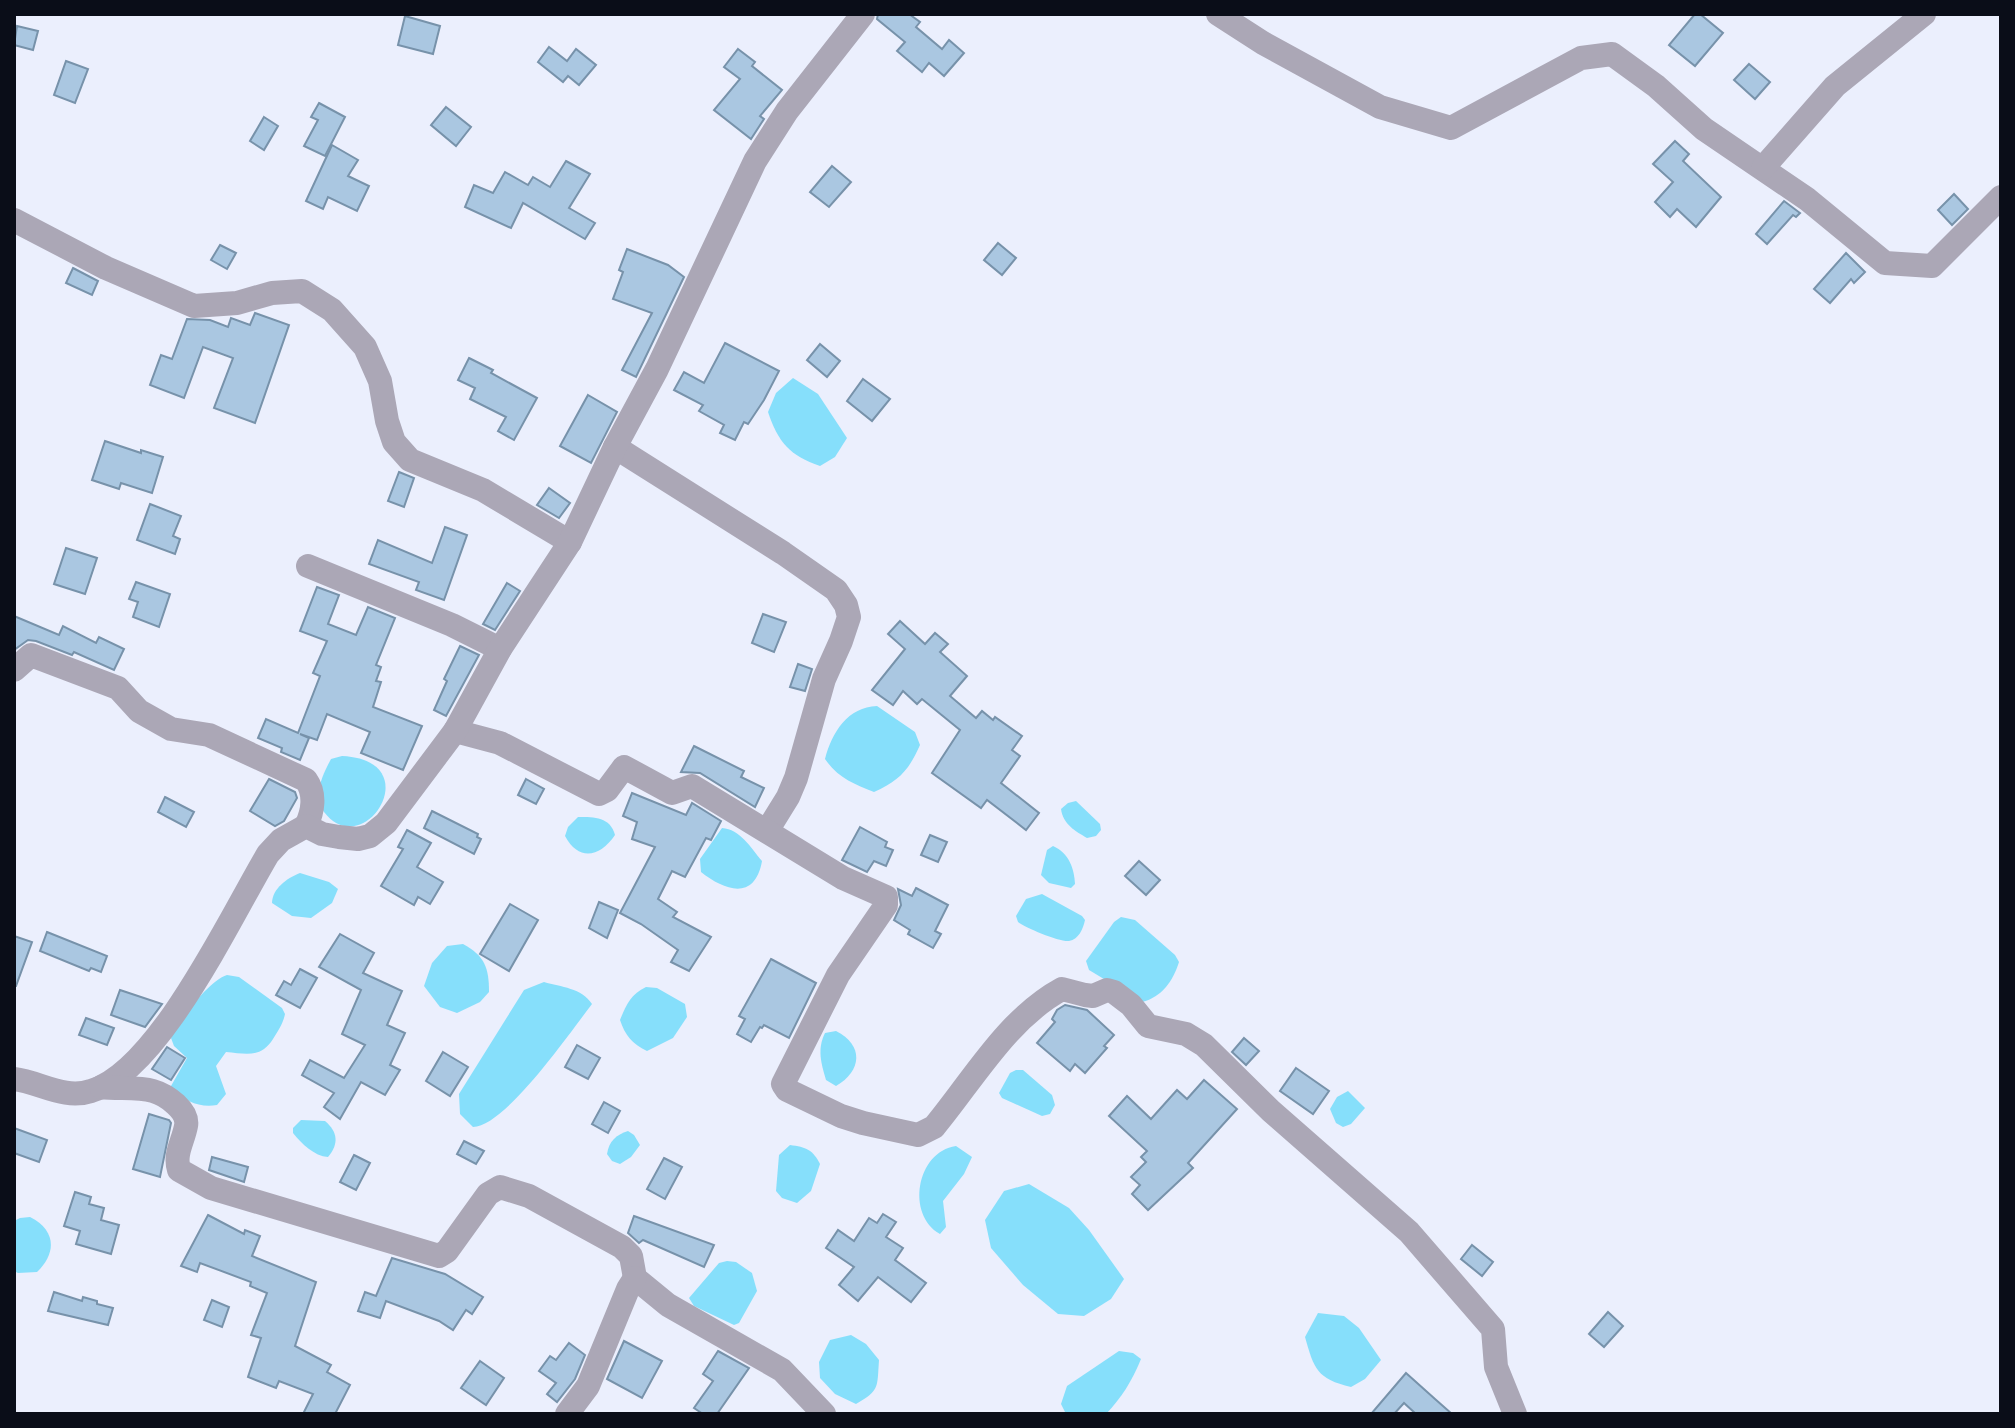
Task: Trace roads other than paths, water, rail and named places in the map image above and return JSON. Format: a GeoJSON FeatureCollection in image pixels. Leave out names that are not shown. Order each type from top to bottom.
{"type":"FeatureCollection","features":[{"type":"Feature","properties":{"kind":"street"},"geometry":{"type":"LineString","coordinates":[[306,826],[322,834],[339,837],[358,839],[370,836],[386,823],[455,731],[500,649],[570,542],[615,447],[657,369],[750,171],[787,111],[863,14]]}},
{"type":"Feature","properties":{"kind":"street"},"geometry":{"type":"LineString","coordinates":[[1218,14],[1263,43],[1380,107],[1451,128],[1581,58],[1612,54],[1656,86],[1704,129],[1807,199],[1885,263],[1932,266],[2001,197]]}},
{"type":"Feature","properties":{"kind":"street"},"geometry":{"type":"LineString","coordinates":[[1763,168],[1835,86],[1924,14]]}},
{"type":"Feature","properties":{"kind":"street"},"geometry":{"type":"LineString","coordinates":[[14,220],[106,268],[194,306],[237,303],[272,293],[302,291],[332,310],[365,347],[380,381],[394,442],[410,460],[483,490],[570,542]]}},
{"type":"Feature","properties":{"kind":"street"},"geometry":{"type":"LineString","coordinates":[[615,447],[783,553],[836,590],[846,605],[849,617],[824,679],[796,778],[767,831]]}},
{"type":"Feature","properties":{"kind":"street"},"geometry":{"type":"LineString","coordinates":[[308,566],[452,625],[500,649]]}},
{"type":"Feature","properties":{"kind":"street"},"geometry":{"type":"LineString","coordinates":[[14,670],[31,655],[118,688],[139,711],[171,729],[209,735],[306,780],[313,803],[306,826],[281,840],[268,854],[212,952],[170,1017],[128,1069],[115,1080],[89,1092],[66,1094],[14,1079]]}},
{"type":"Feature","properties":{"kind":"street"},"geometry":{"type":"LineString","coordinates":[[455,731],[500,743],[599,794],[607,790],[624,767],[672,793],[692,786],[832,872],[885,896],[888,900],[838,975],[784,1081],[787,1090],[841,1116],[918,1135],[934,1127],[1007,1036],[1042,1000],[1062,989],[1093,996],[1107,990],[1114,992],[1131,1005],[1148,1026],[1186,1034],[1204,1045],[1271,1111],[1409,1232],[1493,1329],[1496,1367],[1515,1414]]}},
{"type":"Feature","properties":{"kind":"street"},"geometry":{"type":"LineString","coordinates":[[101,1087],[153,1091],[177,1106],[187,1122],[177,1156],[179,1170],[211,1188],[439,1256],[447,1251],[488,1194],[500,1187],[513,1189],[622,1247],[631,1256],[635,1278],[668,1305],[782,1370],[824,1414]]}},
{"type":"Feature","properties":{"kind":"street"},"geometry":{"type":"LineString","coordinates":[[567,1414],[588,1386],[635,1278]]}},
{"type":"Feature","properties":{"kind":"water"},"geometry":{"type":"Polygon","coordinates":[[[793,378],[818,394],[847,438],[835,457],[820,466],[801,458],[786,446],[768,412],[776,393],[793,378]]]}},
{"type":"Feature","properties":{"kind":"water"},"geometry":{"type":"Polygon","coordinates":[[[877,706],[915,732],[920,745],[902,774],[874,792],[841,776],[825,759],[832,739],[843,723],[858,711],[877,706]]]}},
{"type":"Feature","properties":{"kind":"water"},"geometry":{"type":"Polygon","coordinates":[[[342,756],[368,762],[382,774],[386,789],[381,805],[370,818],[356,826],[340,825],[324,812],[319,799],[322,778],[331,759],[342,756]]]}},
{"type":"Feature","properties":{"kind":"water"},"geometry":{"type":"Polygon","coordinates":[[[1076,801],[1100,824],[1101,830],[1096,836],[1087,838],[1064,819],[1061,809],[1076,801]]]}},
{"type":"Feature","properties":{"kind":"water"},"geometry":{"type":"Polygon","coordinates":[[[578,817],[606,821],[615,835],[596,852],[583,853],[565,836],[568,827],[578,817]]]}},
{"type":"Feature","properties":{"kind":"water"},"geometry":{"type":"Polygon","coordinates":[[[722,828],[740,835],[762,861],[758,874],[746,887],[738,889],[720,884],[701,872],[700,859],[722,828]]]}},
{"type":"Feature","properties":{"kind":"water"},"geometry":{"type":"Polygon","coordinates":[[[1053,846],[1070,862],[1075,884],[1071,888],[1049,883],[1041,875],[1047,850],[1053,846]]]}},
{"type":"Feature","properties":{"kind":"water"},"geometry":{"type":"Polygon","coordinates":[[[300,873],[329,882],[338,889],[332,903],[311,918],[292,916],[272,903],[281,885],[300,873]]]}},
{"type":"Feature","properties":{"kind":"water"},"geometry":{"type":"Polygon","coordinates":[[[1042,894],[1085,920],[1075,938],[1069,941],[1058,939],[1018,922],[1016,916],[1026,899],[1042,894]]]}},
{"type":"Feature","properties":{"kind":"water"},"geometry":{"type":"Polygon","coordinates":[[[1121,917],[1135,920],[1179,962],[1166,987],[1142,1002],[1089,970],[1086,961],[1121,917]]]}},
{"type":"Feature","properties":{"kind":"water"},"geometry":{"type":"Polygon","coordinates":[[[463,944],[481,958],[488,976],[489,992],[480,1002],[457,1013],[440,1007],[424,986],[432,963],[447,946],[463,944]]]}},
{"type":"Feature","properties":{"kind":"water"},"geometry":{"type":"Polygon","coordinates":[[[227,975],[239,977],[282,1008],[285,1014],[277,1033],[264,1049],[253,1053],[226,1052],[216,1066],[226,1094],[217,1105],[198,1104],[171,1090],[187,1058],[174,1046],[171,1038],[203,993],[227,975]]]}},
{"type":"Feature","properties":{"kind":"water"},"geometry":{"type":"Polygon","coordinates":[[[544,982],[577,991],[592,1004],[520,1095],[487,1123],[473,1127],[460,1114],[459,1094],[524,990],[544,982]]]}},
{"type":"Feature","properties":{"kind":"water"},"geometry":{"type":"Polygon","coordinates":[[[646,987],[657,988],[685,1004],[687,1017],[673,1038],[647,1051],[630,1038],[620,1020],[630,1000],[646,987]]]}},
{"type":"Feature","properties":{"kind":"water"},"geometry":{"type":"Polygon","coordinates":[[[836,1031],[851,1043],[856,1058],[851,1073],[836,1086],[826,1080],[820,1050],[825,1033],[836,1031]]]}},
{"type":"Feature","properties":{"kind":"water"},"geometry":{"type":"Polygon","coordinates":[[[1023,1070],[1052,1095],[1055,1105],[1050,1114],[1042,1116],[1002,1098],[999,1093],[1010,1073],[1023,1070]]]}},
{"type":"Feature","properties":{"kind":"water"},"geometry":{"type":"Polygon","coordinates":[[[1348,1091],[1365,1108],[1351,1124],[1343,1127],[1336,1123],[1330,1109],[1337,1097],[1348,1091]]]}},
{"type":"Feature","properties":{"kind":"water"},"geometry":{"type":"Polygon","coordinates":[[[301,1120],[325,1121],[332,1129],[336,1138],[328,1157],[313,1152],[293,1133],[293,1128],[301,1120]]]}},
{"type":"Feature","properties":{"kind":"water"},"geometry":{"type":"Polygon","coordinates":[[[628,1131],[640,1145],[631,1157],[620,1164],[612,1161],[607,1154],[609,1145],[628,1131]]]}},
{"type":"Feature","properties":{"kind":"water"},"geometry":{"type":"Polygon","coordinates":[[[790,1145],[808,1150],[820,1164],[811,1191],[797,1203],[782,1198],[776,1191],[779,1155],[790,1145]]]}},
{"type":"Feature","properties":{"kind":"water"},"geometry":{"type":"Polygon","coordinates":[[[956,1146],[972,1157],[964,1174],[943,1201],[946,1227],[940,1234],[929,1225],[923,1213],[920,1185],[924,1171],[932,1160],[942,1151],[956,1146]]]}},
{"type":"Feature","properties":{"kind":"water"},"geometry":{"type":"Polygon","coordinates":[[[1029,1184],[1069,1208],[1124,1279],[1111,1299],[1084,1316],[1058,1314],[1023,1285],[991,1248],[985,1220],[1004,1191],[1029,1184]]]}},
{"type":"Feature","properties":{"kind":"water"},"geometry":{"type":"Polygon","coordinates":[[[30,1217],[45,1228],[51,1242],[50,1250],[44,1265],[37,1272],[18,1273],[14,1271],[14,1221],[30,1217]]]}},
{"type":"Feature","properties":{"kind":"water"},"geometry":{"type":"Polygon","coordinates":[[[736,1262],[752,1273],[757,1291],[739,1323],[734,1325],[694,1306],[689,1298],[719,1263],[736,1262]]]}},
{"type":"Feature","properties":{"kind":"water"},"geometry":{"type":"Polygon","coordinates":[[[1318,1313],[1344,1316],[1359,1328],[1381,1360],[1365,1379],[1351,1387],[1324,1376],[1311,1357],[1305,1337],[1318,1313]]]}},
{"type":"Feature","properties":{"kind":"water"},"geometry":{"type":"Polygon","coordinates":[[[851,1335],[866,1344],[879,1360],[876,1387],[856,1404],[835,1394],[820,1378],[819,1362],[830,1340],[851,1335]]]}},
{"type":"Feature","properties":{"kind":"water"},"geometry":{"type":"Polygon","coordinates":[[[1119,1351],[1133,1353],[1141,1359],[1112,1408],[1106,1414],[1066,1414],[1061,1404],[1067,1386],[1119,1351]]]}}]}
